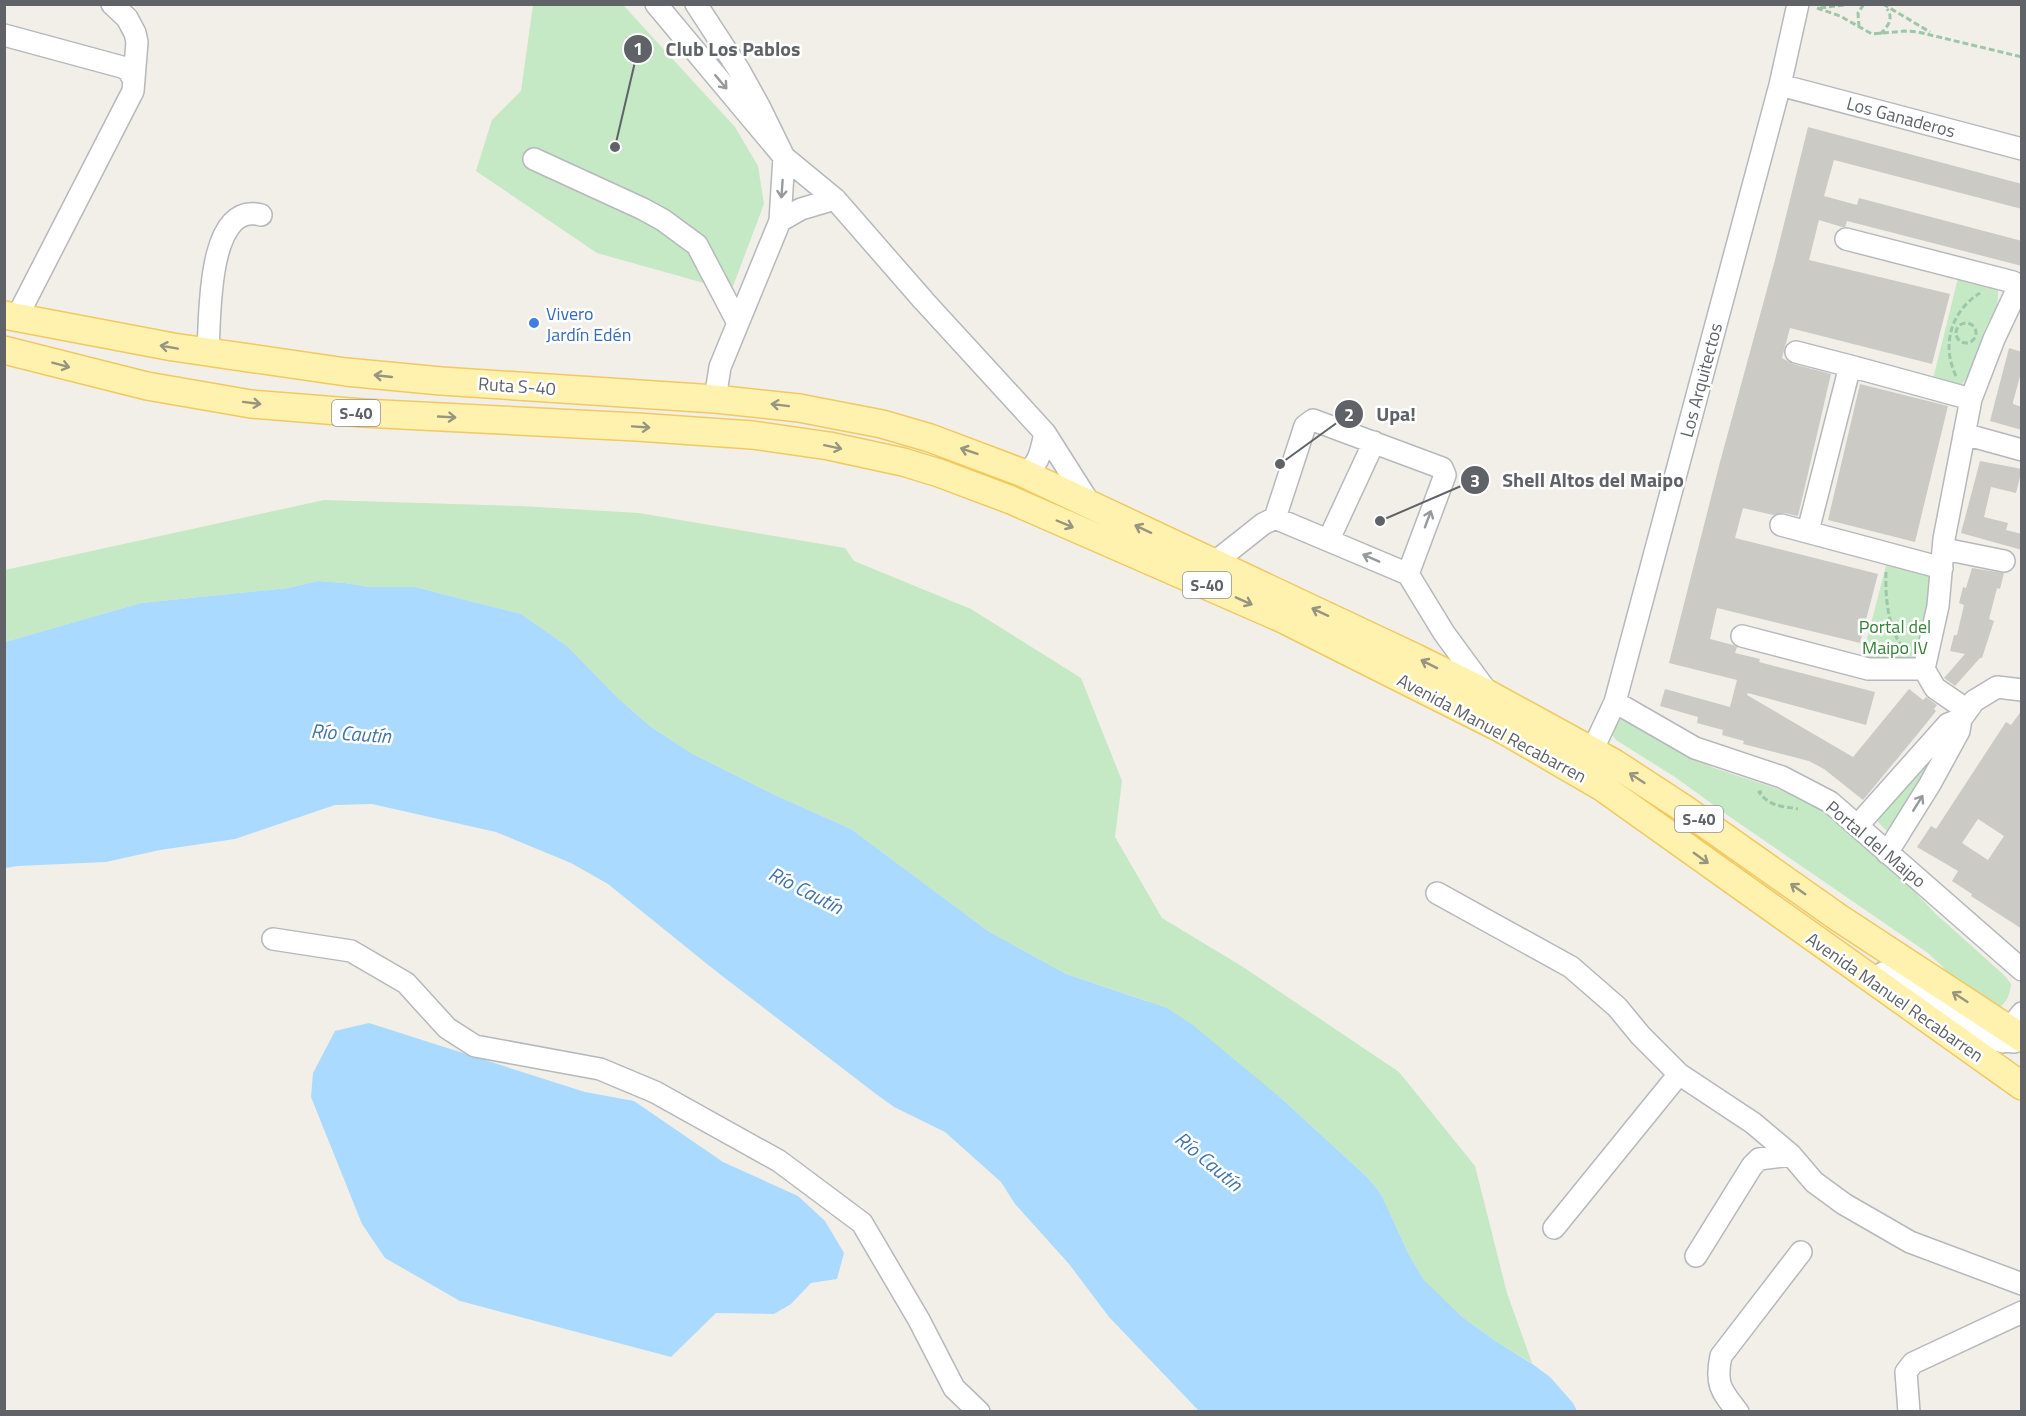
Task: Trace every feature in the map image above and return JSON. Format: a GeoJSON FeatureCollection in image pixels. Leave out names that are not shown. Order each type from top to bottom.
{"type":"FeatureCollection","features":[{"type":"Feature","properties":{"kind":"main road","name":"Ruta S-40"},"geometry":{"type":"LineString","coordinates":[[11,316],[208,353],[346,372],[441,381],[715,399],[799,408],[882,424],[958,448],[1023,473]]}},
{"type":"Feature","properties":{"kind":"main road","name":"Ruta S-40"},"geometry":{"type":"LineString","coordinates":[[4,350],[147,386],[251,404],[363,413],[713,432],[790,440],[903,462],[1011,500]]}},
{"type":"Feature","properties":{"kind":"main road"},"geometry":{"type":"LineString","coordinates":[[713,432],[715,399]]}},
{"type":"Feature","properties":{"kind":"main road","name":"Avenida Manuel Recabarren"},"geometry":{"type":"LineString","coordinates":[[1023,473],[1383,641],[1488,694],[1592,751],[1683,808],[1839,918],[2016,1032]]}},
{"type":"Feature","properties":{"kind":"main road","name":"Avenida Manuel Recabarren"},"geometry":{"type":"LineString","coordinates":[[1011,500],[1283,619],[1502,729],[1602,787],[2017,1083]]}},
{"type":"Feature","properties":{"kind":"street"},"geometry":{"type":"LineString","coordinates":[[11,316],[133,91],[137,42],[135,33],[127,18],[111,4]]}},
{"type":"Feature","properties":{"kind":"street"},"geometry":{"type":"LineString","coordinates":[[656,4],[784,157],[835,199],[1045,434],[1090,504]]}},
{"type":"Feature","properties":{"kind":"street"},"geometry":{"type":"LineString","coordinates":[[696,4],[739,70],[784,157],[780,220],[720,367],[715,399]]}},
{"type":"Feature","properties":{"kind":"street","name":"Los Arquitectos"},"geometry":{"type":"LineString","coordinates":[[1592,751],[1615,702],[1780,85],[1798,4]]}},
{"type":"Feature","properties":{"kind":"street"},"geometry":{"type":"LineString","coordinates":[[4,35],[122,67],[128,70],[134,80]]}},
{"type":"Feature","properties":{"kind":"street","name":"Los Ganaderos"},"geometry":{"type":"LineString","coordinates":[[1780,85],[2022,149]]}},
{"type":"Feature","properties":{"kind":"street"},"geometry":{"type":"LineString","coordinates":[[534,159],[643,209],[663,220],[697,245],[738,323]]}},
{"type":"Feature","properties":{"kind":"street"},"geometry":{"type":"LineString","coordinates":[[780,220],[801,208],[835,199]]}},
{"type":"Feature","properties":{"kind":"street"},"geometry":{"type":"LineString","coordinates":[[208,353],[212,275],[219,247],[231,225],[239,217],[254,213],[261,215]]}},
{"type":"Feature","properties":{"kind":"street"},"geometry":{"type":"LineString","coordinates":[[1846,239],[2013,282],[2017,290],[2013,323],[1994,339],[1965,398],[1964,434],[1943,558],[1938,606],[1920,670]]}},
{"type":"Feature","properties":{"kind":"street"},"geometry":{"type":"LineString","coordinates":[[1796,352],[1965,398]]}},
{"type":"Feature","properties":{"kind":"street"},"geometry":{"type":"LineString","coordinates":[[1808,531],[1850,366]]}},
{"type":"Feature","properties":{"kind":"street"},"geometry":{"type":"LineString","coordinates":[[1215,562],[1263,524],[1275,518],[1305,426],[1312,420],[1442,468],[1444,471],[1445,475],[1408,574]]}},
{"type":"Feature","properties":{"kind":"street"},"geometry":{"type":"LineString","coordinates":[[1023,473],[1032,469],[1039,459],[1045,434]]}},
{"type":"Feature","properties":{"kind":"street"},"geometry":{"type":"LineString","coordinates":[[1964,434],[2022,450]]}},
{"type":"Feature","properties":{"kind":"street"},"geometry":{"type":"LineString","coordinates":[[1329,539],[1374,442]]}},
{"type":"Feature","properties":{"kind":"street"},"geometry":{"type":"LineString","coordinates":[[1275,518],[1408,574],[1444,633],[1488,694]]}},
{"type":"Feature","properties":{"kind":"street"},"geometry":{"type":"LineString","coordinates":[[1781,525],[1943,558],[2004,561]]}},
{"type":"Feature","properties":{"kind":"street"},"geometry":{"type":"LineString","coordinates":[[1742,636],[1868,669],[1920,670],[1935,688],[1964,715]]}},
{"type":"Feature","properties":{"kind":"street"},"geometry":{"type":"LineString","coordinates":[[1858,825],[1948,724],[1964,715],[1982,694],[1997,687],[2022,690]]}},
{"type":"Feature","properties":{"kind":"street","name":"Portal del Maipo"},"geometry":{"type":"LineString","coordinates":[[1615,702],[1695,748],[1782,777],[1830,802],[2022,970]]}},
{"type":"Feature","properties":{"kind":"street"},"geometry":{"type":"LineString","coordinates":[[1887,852],[1930,784],[1959,731],[1964,715]]}},
{"type":"Feature","properties":{"kind":"street"},"geometry":{"type":"LineString","coordinates":[[1437,893],[1571,967],[1617,1007],[1641,1036],[1679,1074],[1753,1123],[1791,1155],[1814,1182],[1844,1204],[1910,1242],[2022,1284]]}},
{"type":"Feature","properties":{"kind":"street"},"geometry":{"type":"LineString","coordinates":[[1800,929],[1862,960],[1994,1040],[2016,1032]]}},
{"type":"Feature","properties":{"kind":"street"},"geometry":{"type":"LineString","coordinates":[[273,939],[351,951],[406,983],[447,1028],[475,1046],[600,1069],[655,1092],[779,1161],[862,1223],[919,1320],[954,1388],[979,1412]]}},
{"type":"Feature","properties":{"kind":"street"},"geometry":{"type":"LineString","coordinates":[[2016,1032],[2003,1061],[2017,1083]]}},
{"type":"Feature","properties":{"kind":"street"},"geometry":{"type":"LineString","coordinates":[[1554,1228],[1679,1074]]}},
{"type":"Feature","properties":{"kind":"street"},"geometry":{"type":"LineString","coordinates":[[1696,1256],[1752,1166],[1759,1159],[1791,1155]]}},
{"type":"Feature","properties":{"kind":"street"},"geometry":{"type":"LineString","coordinates":[[1738,1412],[1721,1391],[1718,1371],[1721,1356],[1801,1252]]}},
{"type":"Feature","properties":{"kind":"street"},"geometry":{"type":"LineString","coordinates":[[1909,1412],[1906,1372],[1913,1364],[2022,1312]]}},
{"type":"Feature","properties":{"kind":"path"},"geometry":{"type":"LineString","coordinates":[[1851,4],[1816,7],[1848,20],[1867,33],[1905,31],[1934,34],[2022,57]]}},
{"type":"Feature","properties":{"kind":"path"},"geometry":{"type":"LineString","coordinates":[[1860,28],[1857,21],[1858,13],[1864,4]]}},
{"type":"Feature","properties":{"kind":"path"},"geometry":{"type":"LineString","coordinates":[[1879,34],[1890,20],[1890,12],[1883,5]]}},
{"type":"Feature","properties":{"kind":"path"},"geometry":{"type":"LineString","coordinates":[[1883,5],[1934,34]]}},
{"type":"Feature","properties":{"kind":"path"},"geometry":{"type":"LineString","coordinates":[[1965,398],[1962,386],[1953,370],[1949,353],[1951,330],[1962,308],[1975,296],[1990,287],[1994,277]]}},
{"type":"Feature","properties":{"kind":"path"},"geometry":{"type":"LineString","coordinates":[[1961,324],[1970,324],[1974,328],[1975,336],[1971,341],[1963,342],[1958,339],[1956,331],[1961,324]]}},
{"type":"Feature","properties":{"kind":"path"},"geometry":{"type":"LineString","coordinates":[[1951,330],[1956,331]]}},
{"type":"Feature","properties":{"kind":"path"},"geometry":{"type":"LineString","coordinates":[[1887,565],[1886,587],[1890,621],[1898,641],[1920,670]]}},
{"type":"Feature","properties":{"kind":"green space"},"geometry":{"type":"Polygon","coordinates":[[[533,5],[623,5],[735,127],[758,166],[764,204],[730,294],[704,283],[597,253],[476,171],[492,120],[521,91],[533,5]]]}},
{"type":"Feature","properties":{"kind":"green space"},"geometry":{"type":"Polygon","coordinates":[[[1958,278],[1998,290],[1997,305],[1984,331],[1971,370],[1958,387],[1933,379],[1958,278]]]}},
{"type":"Feature","properties":{"kind":"green space"},"geometry":{"type":"Polygon","coordinates":[[[324,500],[520,506],[639,513],[845,548],[854,561],[971,609],[1081,678],[1122,781],[1115,837],[1162,918],[1243,967],[1399,1072],[1475,1166],[1507,1293],[1532,1363],[1462,1317],[1438,1295],[1424,1280],[1409,1255],[1381,1194],[1367,1177],[1282,1099],[1147,1001],[1066,974],[988,931],[851,829],[777,796],[693,754],[651,727],[619,699],[567,646],[521,614],[415,587],[369,587],[318,581],[288,588],[141,603],[5,642],[5,570],[324,500]]]}},
{"type":"Feature","properties":{"kind":"green space","name":"Portal del Maipo IV"},"geometry":{"type":"Polygon","coordinates":[[[1888,558],[1931,572],[1931,596],[1917,662],[1861,662],[1888,558]]]}},
{"type":"Feature","properties":{"kind":"green space"},"geometry":{"type":"Polygon","coordinates":[[[1621,718],[1714,768],[1787,792],[1815,805],[1898,875],[1936,914],[2005,976],[2011,984],[2006,1000],[1993,1012],[1958,988],[1942,966],[1928,953],[1675,777],[1616,740],[1610,732],[1617,720],[1621,718]]]}},
{"type":"Feature","properties":{"kind":"green space"},"geometry":{"type":"Polygon","coordinates":[[[1944,745],[1893,829],[1887,831],[1878,822],[1879,818],[1944,745]]]}},
{"type":"Feature","properties":{"kind":"water","name":"Río Cautín"},"geometry":{"type":"Polygon","coordinates":[[[318,581],[369,587],[415,587],[521,614],[567,646],[619,699],[651,727],[693,754],[777,796],[851,829],[988,931],[1066,974],[1167,1008],[1194,1026],[1282,1099],[1367,1177],[1381,1194],[1409,1255],[1424,1280],[1462,1317],[1550,1377],[1573,1403],[1577,1411],[1199,1411],[1109,1317],[1069,1264],[1015,1204],[1001,1182],[945,1132],[894,1107],[876,1094],[717,972],[608,884],[571,863],[496,832],[372,804],[335,805],[235,839],[160,850],[106,862],[5,868],[5,642],[141,603],[288,588],[318,581]]]}},
{"type":"Feature","properties":{"kind":"water"},"geometry":{"type":"Polygon","coordinates":[[[369,1023],[585,1092],[634,1101],[723,1162],[798,1196],[825,1221],[844,1253],[837,1279],[811,1283],[791,1304],[774,1314],[716,1313],[671,1357],[460,1301],[385,1258],[362,1224],[311,1097],[313,1073],[335,1031],[369,1023]]]}},
{"type":"Feature","properties":{"kind":"building"},"geometry":{"type":"Polygon","coordinates":[[[1808,127],[2022,184],[2022,209],[1834,160],[1824,196],[1857,205],[1859,198],[2022,241],[2022,266],[1847,221],[1845,227],[1842,227],[1819,220],[1809,260],[1950,294],[1932,364],[1790,328],[1782,358],[1793,364],[1831,374],[1798,516],[1784,513],[1773,515],[1743,508],[1735,538],[1878,574],[1860,643],[1717,608],[1710,639],[1733,645],[1737,647],[1735,653],[1760,659],[1759,662],[1875,692],[1866,725],[1748,693],[1747,695],[1853,757],[1909,689],[1923,700],[1926,697],[1937,705],[1934,709],[1936,711],[1863,800],[1824,769],[1809,761],[1743,744],[1744,741],[1722,735],[1723,730],[1697,723],[1698,717],[1660,706],[1665,689],[1730,707],[1737,680],[1669,663],[1808,127]]]}},
{"type":"Feature","properties":{"kind":"building"},"geometry":{"type":"Polygon","coordinates":[[[2009,348],[2022,352],[2022,369],[2013,404],[2022,407],[2022,430],[1990,421],[2009,348]]]}},
{"type":"Feature","properties":{"kind":"building"},"geometry":{"type":"Polygon","coordinates":[[[1860,384],[1948,406],[1915,542],[1828,520],[1860,384]]]}},
{"type":"Feature","properties":{"kind":"building"},"geometry":{"type":"Polygon","coordinates":[[[1980,461],[2022,469],[2016,493],[1991,487],[1984,517],[2008,523],[2006,530],[2022,534],[2022,550],[1961,533],[1980,461]]]}},
{"type":"Feature","properties":{"kind":"building"},"geometry":{"type":"Polygon","coordinates":[[[1972,568],[2004,573],[2000,589],[1997,588],[1989,619],[1994,621],[1982,658],[1955,686],[1944,678],[1965,654],[1950,651],[1954,635],[1957,635],[1964,605],[1959,603],[1963,587],[1966,588],[1972,568]]]}},
{"type":"Feature","properties":{"kind":"building"},"geometry":{"type":"Polygon","coordinates":[[[2022,710],[2022,929],[1952,881],[1958,871],[1917,847],[1931,826],[1936,829],[2006,722],[2011,725],[2022,710]],[[1978,819],[1962,843],[1988,860],[2004,836],[1978,819]]]}},
{"type":"Feature","properties":{"kind":"place","name":"Club Los Pablos"},"geometry":{"type":"Point","coordinates":[615,147]}},
{"type":"Feature","properties":{"kind":"place","name":"Vivero Jardín Edén"},"geometry":{"type":"Point","coordinates":[534,323]}},
{"type":"Feature","properties":{"kind":"place","name":"Upa!"},"geometry":{"type":"Point","coordinates":[1280,464]}},
{"type":"Feature","properties":{"kind":"place","name":"Shell Altos del Maipo"},"geometry":{"type":"Point","coordinates":[1380,521]}}]}
